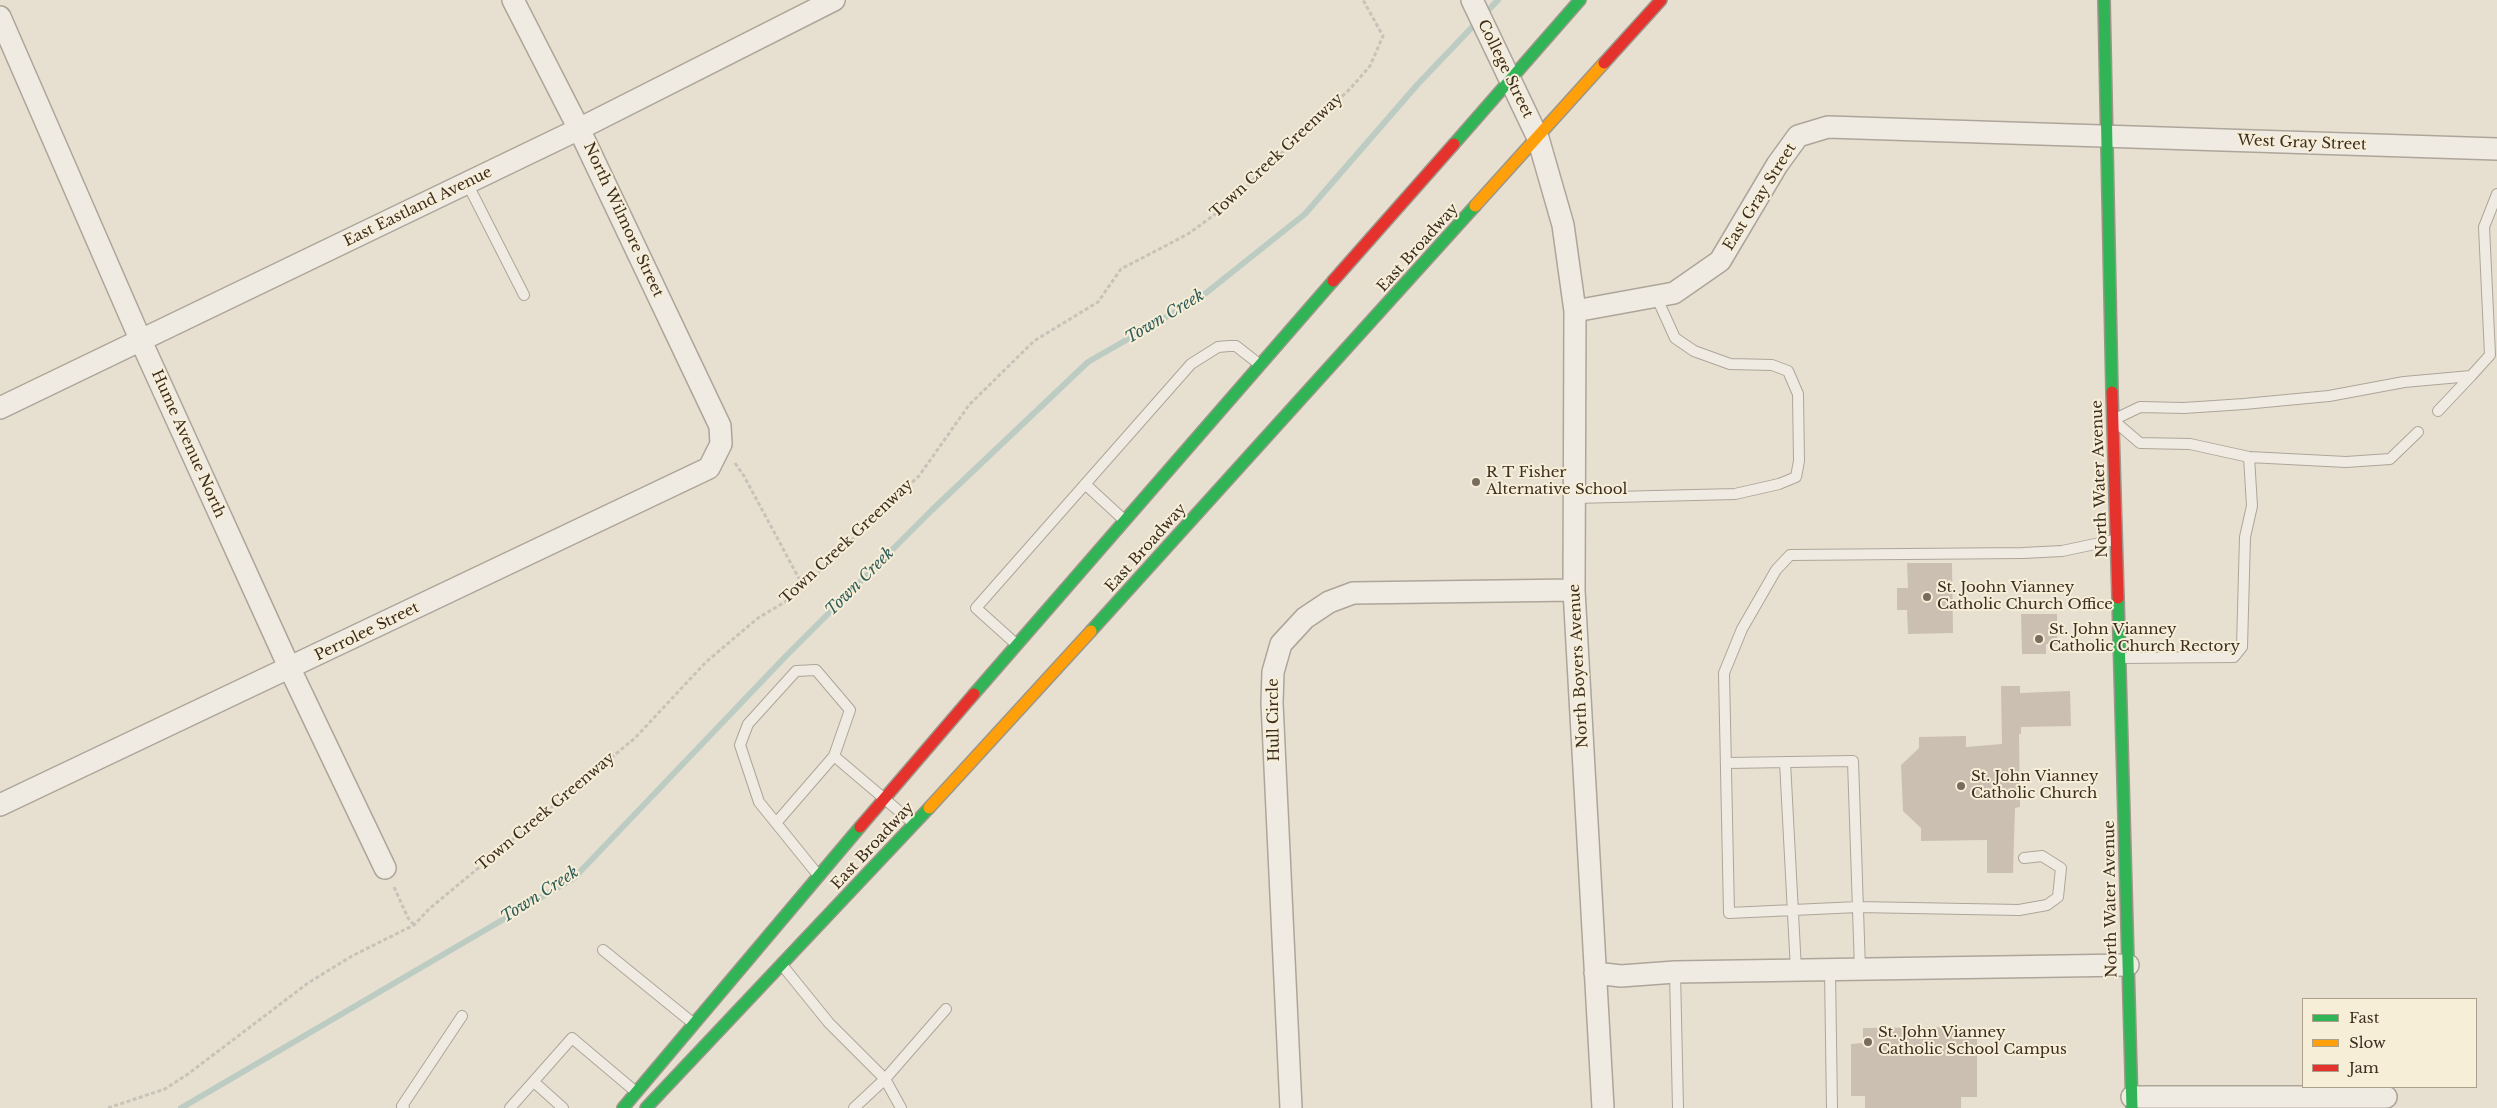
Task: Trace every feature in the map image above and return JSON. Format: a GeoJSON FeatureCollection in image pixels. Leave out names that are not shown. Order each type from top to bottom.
{"type":"FeatureCollection","features":[{"type":"Feature","properties":{"kind":"main road","name":"East Broadway"},"geometry":{"type":"LineString","coordinates":[[623,1108],[695,1025],[883,798],[1016,644],[1580,0]]}},
{"type":"Feature","properties":{"kind":"main road","name":"East Broadway"},"geometry":{"type":"LineString","coordinates":[[646,1108],[997,736],[1661,0]]}},
{"type":"Feature","properties":{"kind":"main road","name":"North Water Avenue"},"geometry":{"type":"LineString","coordinates":[[2104,0],[2113,420],[2132,1103]]}},
{"type":"Feature","properties":{"kind":"street","name":"North Wilmore Street"},"geometry":{"type":"LineString","coordinates":[[513,0],[579,129],[720,426],[721,444]]}},
{"type":"Feature","properties":{"kind":"street","name":"College Street"},"geometry":{"type":"LineString","coordinates":[[1472,0],[1538,138],[1563,225]]}},
{"type":"Feature","properties":{"kind":"street","name":"East Eastland Avenue"},"geometry":{"type":"LineString","coordinates":[[0,408],[579,129],[824,2]]}},
{"type":"Feature","properties":{"kind":"street","name":"Hume Avenue North"},"geometry":{"type":"LineString","coordinates":[[0,16],[141,341],[290,669],[385,868]]}},
{"type":"Feature","properties":{"kind":"street","name":"East Gray Street"},"geometry":{"type":"LineString","coordinates":[[1575,311],[1674,293],[1720,261],[1777,165],[1798,136],[1828,127],[2107,136]]}},
{"type":"Feature","properties":{"kind":"street","name":"West Gray Street"},"geometry":{"type":"LineString","coordinates":[[2107,136],[2497,150]]}},
{"type":"Feature","properties":{"kind":"street","name":"North Boyers Avenue"},"geometry":{"type":"LineString","coordinates":[[1563,225],[1575,311],[1574,590],[1603,1108]]}},
{"type":"Feature","properties":{"kind":"street","name":"Perrolee Street"},"geometry":{"type":"LineString","coordinates":[[0,804],[290,669],[709,468],[721,444]]}},
{"type":"Feature","properties":{"kind":"street","name":"Hull Circle"},"geometry":{"type":"LineString","coordinates":[[1291,1108],[1272,703],[1273,672],[1281,644],[1305,618],[1328,602],[1353,593],[1574,590]]}},
{"type":"Feature","properties":{"kind":"street"},"geometry":{"type":"LineString","coordinates":[[1595,973],[1621,976],[1675,972],[2128,965]]}},
{"type":"Feature","properties":{"kind":"street"},"geometry":{"type":"LineString","coordinates":[[2132,1103],[2386,1097]]}},
{"type":"Feature","properties":{"kind":"lane"},"geometry":{"type":"LineString","coordinates":[[467,183],[524,295]]}},
{"type":"Feature","properties":{"kind":"lane"},"geometry":{"type":"LineString","coordinates":[[2438,411],[2490,355],[2484,227],[2497,194]]}},
{"type":"Feature","properties":{"kind":"lane"},"geometry":{"type":"LineString","coordinates":[[1574,498],[1735,494],[1779,484],[1796,477],[1799,461],[1798,394],[1788,371],[1772,365],[1730,364],[1694,351],[1675,338],[1656,296]]}},
{"type":"Feature","properties":{"kind":"lane"},"geometry":{"type":"LineString","coordinates":[[1016,644],[976,608],[1191,364],[1204,354],[1218,347],[1236,346],[1260,365]]}},
{"type":"Feature","properties":{"kind":"lane"},"geometry":{"type":"LineString","coordinates":[[2418,432],[2390,458],[2346,462],[2249,457],[2190,444],[2140,443],[2113,420],[2140,407],[2184,408],[2330,396],[2404,382],[2471,376]]}},
{"type":"Feature","properties":{"kind":"lane"},"geometry":{"type":"LineString","coordinates":[[2120,658],[2234,657],[2242,648],[2245,537],[2252,506],[2249,457]]}},
{"type":"Feature","properties":{"kind":"lane"},"geometry":{"type":"LineString","coordinates":[[1085,484],[1124,519]]}},
{"type":"Feature","properties":{"kind":"lane"},"geometry":{"type":"LineString","coordinates":[[2024,858],[2042,856],[2061,868],[2058,897],[2048,905],[2019,910],[1858,907],[1729,912],[1724,673],[1742,630],[1776,570],[1790,555],[2023,553],[2062,551],[2117,539]]}},
{"type":"Feature","properties":{"kind":"lane"},"geometry":{"type":"LineString","coordinates":[[776,822],[834,756],[850,710],[816,670],[796,671],[748,724],[740,745],[759,802],[818,875]]}},
{"type":"Feature","properties":{"kind":"lane"},"geometry":{"type":"LineString","coordinates":[[834,756],[914,824]]}},
{"type":"Feature","properties":{"kind":"lane"},"geometry":{"type":"LineString","coordinates":[[1726,763],[1853,761],[1860,969]]}},
{"type":"Feature","properties":{"kind":"lane"},"geometry":{"type":"LineString","coordinates":[[1785,762],[1796,970]]}},
{"type":"Feature","properties":{"kind":"lane"},"geometry":{"type":"LineString","coordinates":[[603,950],[695,1025]]}},
{"type":"Feature","properties":{"kind":"lane"},"geometry":{"type":"LineString","coordinates":[[781,964],[829,1023],[885,1079],[901,1108]]}},
{"type":"Feature","properties":{"kind":"lane"},"geometry":{"type":"LineString","coordinates":[[1830,970],[1832,1108]]}},
{"type":"Feature","properties":{"kind":"lane"},"geometry":{"type":"LineString","coordinates":[[1675,972],[1678,1108]]}},
{"type":"Feature","properties":{"kind":"lane"},"geometry":{"type":"LineString","coordinates":[[854,1108],[885,1079],[946,1010]]}},
{"type":"Feature","properties":{"kind":"lane"},"geometry":{"type":"LineString","coordinates":[[404,1108],[402,1106],[462,1016]]}},
{"type":"Feature","properties":{"kind":"lane"},"geometry":{"type":"LineString","coordinates":[[510,1108],[572,1038],[637,1094]]}},
{"type":"Feature","properties":{"kind":"lane"},"geometry":{"type":"LineString","coordinates":[[534,1082],[563,1108]]}},
{"type":"Feature","properties":{"kind":"path","name":"Town Creek Greenway"},"geometry":{"type":"LineString","coordinates":[[108,1108],[165,1089],[188,1074],[308,983],[352,956],[414,925],[429,909],[635,738],[706,662],[758,618],[790,599],[919,476],[969,405],[1034,341],[1098,302],[1121,270],[1188,234],[1221,210],[1350,89],[1370,66],[1383,36],[1363,0]]}},
{"type":"Feature","properties":{"kind":"path"},"geometry":{"type":"LineString","coordinates":[[721,444],[744,476],[803,586]]}},
{"type":"Feature","properties":{"kind":"path"},"geometry":{"type":"LineString","coordinates":[[385,868],[408,918],[414,925]]}},
{"type":"Feature","properties":{"kind":"building","name":"St. Joohn Vianney Catholic Church Office"},"geometry":{"type":"Polygon","coordinates":[[[1907,563],[1952,563],[1953,633],[1908,634],[1907,610],[1897,610],[1897,588],[1908,588],[1907,563]]]}},
{"type":"Feature","properties":{"kind":"building","name":"St. John Vianney Catholic Church Rectory"},"geometry":{"type":"Polygon","coordinates":[[[2021,614],[2057,614],[2057,645],[2046,644],[2046,654],[2022,654],[2021,614]]]}},
{"type":"Feature","properties":{"kind":"building","name":"St. John Vianney Catholic Church"},"geometry":{"type":"Polygon","coordinates":[[[2001,686],[2020,686],[2020,693],[2070,691],[2071,726],[2021,727],[2021,734],[2019,734],[2020,807],[2015,808],[2013,873],[1987,873],[1987,840],[1921,841],[1921,828],[1903,811],[1901,765],[1919,748],[1919,737],[1966,736],[1966,747],[2002,744],[2001,686]]]}},
{"type":"Feature","properties":{"kind":"building"},"geometry":{"type":"Polygon","coordinates":[[[1962,1027],[1962,1039],[1977,1039],[1977,1097],[1961,1097],[1961,1108],[1865,1108],[1865,1096],[1851,1096],[1851,1044],[1863,1043],[1863,1028],[1962,1027]]]}},
{"type":"Feature","properties":{"kind":"waterway","name":"Town Creek"},"geometry":{"type":"LineString","coordinates":[[181,1108],[574,878],[785,657],[932,510],[1088,362],[1201,297],[1305,214],[1417,85],[1498,0]]}},
{"type":"Feature","properties":{"kind":"traffic: fast"},"geometry":{"type":"LineString","coordinates":[[1454,144],[1580,0]]}},
{"type":"Feature","properties":{"kind":"traffic: fast"},"geometry":{"type":"LineString","coordinates":[[2104,0],[2112,392]]}},
{"type":"Feature","properties":{"kind":"traffic: fast"},"geometry":{"type":"LineString","coordinates":[[1091,631],[1475,206]]}},
{"type":"Feature","properties":{"kind":"traffic: fast"},"geometry":{"type":"LineString","coordinates":[[974,694],[1333,281]]}},
{"type":"Feature","properties":{"kind":"traffic: fast"},"geometry":{"type":"LineString","coordinates":[[2118,598],[2132,1108]]}},
{"type":"Feature","properties":{"kind":"traffic: fast"},"geometry":{"type":"LineString","coordinates":[[646,1108],[929,808]]}},
{"type":"Feature","properties":{"kind":"traffic: fast"},"geometry":{"type":"LineString","coordinates":[[623,1108],[860,827]]}},
{"type":"Feature","properties":{"kind":"traffic: slow"},"geometry":{"type":"LineString","coordinates":[[1475,206],[1604,63]]}},
{"type":"Feature","properties":{"kind":"traffic: slow"},"geometry":{"type":"LineString","coordinates":[[929,808],[1091,631]]}},
{"type":"Feature","properties":{"kind":"traffic: jam"},"geometry":{"type":"LineString","coordinates":[[1604,63],[1661,0]]}},
{"type":"Feature","properties":{"kind":"traffic: jam"},"geometry":{"type":"LineString","coordinates":[[1333,281],[1454,144]]}},
{"type":"Feature","properties":{"kind":"traffic: jam"},"geometry":{"type":"LineString","coordinates":[[2112,392],[2118,598]]}},
{"type":"Feature","properties":{"kind":"traffic: jam"},"geometry":{"type":"LineString","coordinates":[[860,827],[974,694]]}},
{"type":"Feature","properties":{"kind":"place","name":"R T Fisher Alternative School"},"geometry":{"type":"Point","coordinates":[1476,482]}},
{"type":"Feature","properties":{"kind":"place","name":"St. Joohn Vianney Catholic Church Office"},"geometry":{"type":"Point","coordinates":[1927,597]}},
{"type":"Feature","properties":{"kind":"place","name":"St. John Vianney Catholic Church Rectory"},"geometry":{"type":"Point","coordinates":[2039,639]}},
{"type":"Feature","properties":{"kind":"place","name":"St. John Vianney Catholic Church"},"geometry":{"type":"Point","coordinates":[1961,786]}},
{"type":"Feature","properties":{"kind":"place","name":"St. John Vianney Catholic School Campus"},"geometry":{"type":"Point","coordinates":[1868,1042]}}]}
